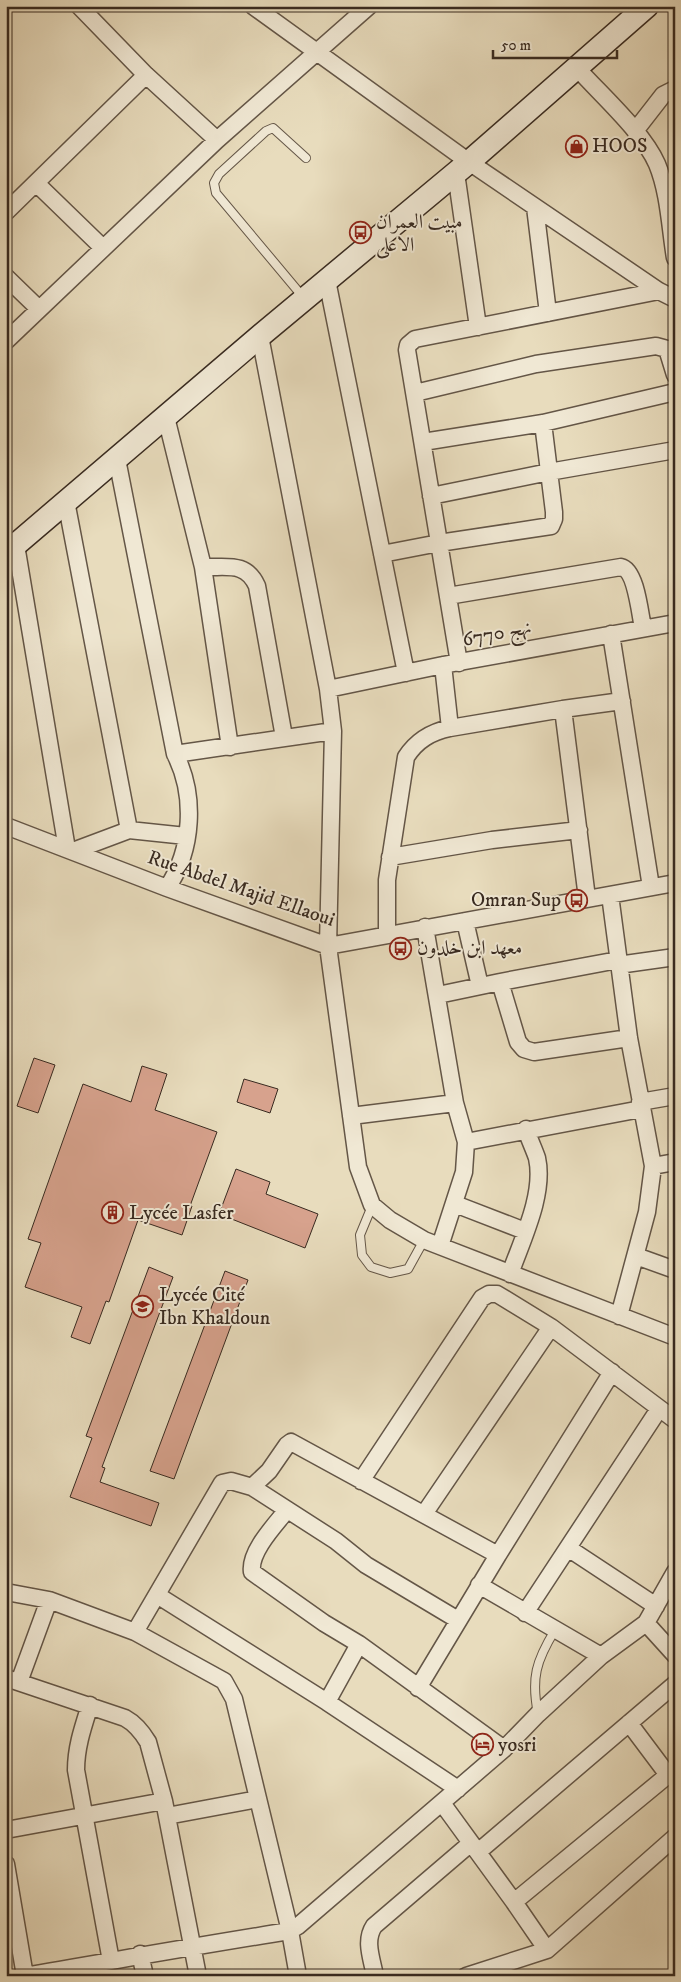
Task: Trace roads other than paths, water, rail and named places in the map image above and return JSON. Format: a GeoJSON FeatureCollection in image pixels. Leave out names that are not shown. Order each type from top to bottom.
{"type":"FeatureCollection","features":[{"type":"Feature","properties":{"kind":"street"},"geometry":{"type":"LineString","coordinates":[[79,6],[146,75],[217,140]]}},
{"type":"Feature","properties":{"kind":"street"},"geometry":{"type":"LineString","coordinates":[[252,6],[462,168],[535,208],[659,291],[675,299]]}},
{"type":"Feature","properties":{"kind":"street"},"geometry":{"type":"LineString","coordinates":[[6,341],[217,140],[369,6]]}},
{"type":"Feature","properties":{"kind":"street"},"geometry":{"type":"LineString","coordinates":[[186,836],[129,830],[70,850],[11,549],[260,336],[462,168],[647,6]]}},
{"type":"Feature","properties":{"kind":"street"},"geometry":{"type":"LineString","coordinates":[[577,68],[646,144],[657,165],[664,185],[675,258]]}},
{"type":"Feature","properties":{"kind":"street"},"geometry":{"type":"LineString","coordinates":[[6,212],[146,75]]}},
{"type":"Feature","properties":{"kind":"street"},"geometry":{"type":"LineString","coordinates":[[635,131],[663,96],[675,89]]}},
{"type":"Feature","properties":{"kind":"street"},"geometry":{"type":"LineString","coordinates":[[462,168],[478,327]]}},
{"type":"Feature","properties":{"kind":"street"},"geometry":{"type":"LineString","coordinates":[[36,183],[103,248]]}},
{"type":"Feature","properties":{"kind":"street"},"geometry":{"type":"LineString","coordinates":[[535,208],[548,313]]}},
{"type":"Feature","properties":{"kind":"street"},"geometry":{"type":"LineString","coordinates":[[6,277],[39,310]]}},
{"type":"Feature","properties":{"kind":"street"},"geometry":{"type":"LineString","coordinates":[[327,280],[406,673]]}},
{"type":"Feature","properties":{"kind":"street"},"geometry":{"type":"LineString","coordinates":[[450,728],[451,664],[448,596],[414,393],[408,350],[411,341],[659,291]]}},
{"type":"Feature","properties":{"kind":"street"},"geometry":{"type":"LineString","coordinates":[[260,336],[328,689],[333,731],[328,946],[358,1167],[372,1205],[390,1220],[424,1240],[675,1337]]}},
{"type":"Feature","properties":{"kind":"street"},"geometry":{"type":"LineString","coordinates":[[414,393],[536,364],[656,346],[668,349],[675,375]]}},
{"type":"Feature","properties":{"kind":"street"},"geometry":{"type":"LineString","coordinates":[[423,442],[543,423],[675,392]]}},
{"type":"Feature","properties":{"kind":"street"},"geometry":{"type":"LineString","coordinates":[[166,418],[203,567],[230,747]]}},
{"type":"Feature","properties":{"kind":"street"},"geometry":{"type":"LineString","coordinates":[[382,554],[439,543],[551,526],[554,520],[543,423]]}},
{"type":"Feature","properties":{"kind":"street"},"geometry":{"type":"LineString","coordinates":[[432,496],[549,472],[675,450]]}},
{"type":"Feature","properties":{"kind":"street"},"geometry":{"type":"LineString","coordinates":[[117,459],[175,754],[183,769],[188,790],[184,854],[177,874],[167,888]]}},
{"type":"Feature","properties":{"kind":"street"},"geometry":{"type":"LineString","coordinates":[[66,501],[129,830]]}},
{"type":"Feature","properties":{"kind":"street"},"geometry":{"type":"LineString","coordinates":[[203,567],[237,568],[248,571],[253,577],[257,586],[284,737]]}},
{"type":"Feature","properties":{"kind":"street"},"geometry":{"type":"LineString","coordinates":[[448,596],[620,567],[628,570],[633,581],[643,628]]}},
{"type":"Feature","properties":{"kind":"street","name":"نهج 6770"},"geometry":{"type":"LineString","coordinates":[[328,689],[451,664],[675,623]]}},
{"type":"Feature","properties":{"kind":"street"},"geometry":{"type":"LineString","coordinates":[[611,634],[652,888]]}},
{"type":"Feature","properties":{"kind":"street"},"geometry":{"type":"LineString","coordinates":[[387,935],[386,880],[406,757],[414,745],[431,734],[450,728],[622,701]]}},
{"type":"Feature","properties":{"kind":"street"},"geometry":{"type":"LineString","coordinates":[[563,710],[588,898]]}},
{"type":"Feature","properties":{"kind":"street"},"geometry":{"type":"LineString","coordinates":[[175,754],[333,731]]}},
{"type":"Feature","properties":{"kind":"street","name":"Rue Abdel Majid Ellaoui"},"geometry":{"type":"LineString","coordinates":[[6,826],[167,888],[328,946],[675,883]]}},
{"type":"Feature","properties":{"kind":"street"},"geometry":{"type":"LineString","coordinates":[[390,857],[492,840],[579,830]]}},
{"type":"Feature","properties":{"kind":"street"},"geometry":{"type":"LineString","coordinates":[[610,895],[629,1038],[653,1166],[647,1212],[619,1316]]}},
{"type":"Feature","properties":{"kind":"street"},"geometry":{"type":"LineString","coordinates":[[465,921],[480,986]]}},
{"type":"Feature","properties":{"kind":"street"},"geometry":{"type":"LineString","coordinates":[[426,928],[455,1103],[466,1142],[464,1172],[440,1246]]}},
{"type":"Feature","properties":{"kind":"street"},"geometry":{"type":"LineString","coordinates":[[438,995],[500,982],[618,963],[675,957]]}},
{"type":"Feature","properties":{"kind":"street"},"geometry":{"type":"LineString","coordinates":[[500,982],[518,1042],[524,1049],[534,1052],[629,1038]]}},
{"type":"Feature","properties":{"kind":"street"},"geometry":{"type":"LineString","coordinates":[[466,1142],[675,1096]]}},
{"type":"Feature","properties":{"kind":"street"},"geometry":{"type":"LineString","coordinates":[[351,1116],[455,1103]]}},
{"type":"Feature","properties":{"kind":"street"},"geometry":{"type":"LineString","coordinates":[[510,1274],[533,1209],[539,1186],[537,1159],[526,1129]]}},
{"type":"Feature","properties":{"kind":"street"},"geometry":{"type":"LineString","coordinates":[[653,1166],[675,1162]]}},
{"type":"Feature","properties":{"kind":"street"},"geometry":{"type":"LineString","coordinates":[[455,1204],[525,1231]]}},
{"type":"Feature","properties":{"kind":"street"},"geometry":{"type":"LineString","coordinates":[[636,1256],[675,1270]]}},
{"type":"Feature","properties":{"kind":"street"},"geometry":{"type":"LineString","coordinates":[[361,1481],[482,1298],[489,1294],[496,1294],[551,1327],[675,1420]]}},
{"type":"Feature","properties":{"kind":"street"},"geometry":{"type":"LineString","coordinates":[[424,1514],[551,1327]]}},
{"type":"Feature","properties":{"kind":"street"},"geometry":{"type":"LineString","coordinates":[[418,1688],[612,1372]]}},
{"type":"Feature","properties":{"kind":"street"},"geometry":{"type":"LineString","coordinates":[[525,1613],[659,1409]]}},
{"type":"Feature","properties":{"kind":"street"},"geometry":{"type":"LineString","coordinates":[[252,1487],[269,1471],[286,1445],[291,1442],[297,1443],[361,1481],[498,1556]]}},
{"type":"Feature","properties":{"kind":"street"},"geometry":{"type":"LineString","coordinates":[[135,1632],[222,1483],[231,1481],[252,1487],[336,1541],[366,1565],[458,1620]]}},
{"type":"Feature","properties":{"kind":"street"},"geometry":{"type":"LineString","coordinates":[[288,1510],[264,1539],[253,1560],[252,1572],[324,1623],[359,1644],[504,1750]]}},
{"type":"Feature","properties":{"kind":"street"},"geometry":{"type":"LineString","coordinates":[[568,1548],[656,1606]]}},
{"type":"Feature","properties":{"kind":"street"},"geometry":{"type":"LineString","coordinates":[[6,1864],[24,1976],[88,1971],[111,1960],[140,1954],[290,1931],[504,1750],[538,1714],[602,1656],[646,1623],[675,1572]]}},
{"type":"Feature","properties":{"kind":"street"},"geometry":{"type":"LineString","coordinates":[[480,1585],[525,1613],[602,1656]]}},
{"type":"Feature","properties":{"kind":"street"},"geometry":{"type":"LineString","coordinates":[[6,1592],[49,1600],[135,1632],[224,1681],[234,1699],[290,1931],[298,1976]]}},
{"type":"Feature","properties":{"kind":"street"},"geometry":{"type":"LineString","coordinates":[[157,1595],[327,1702],[458,1789]]}},
{"type":"Feature","properties":{"kind":"street"},"geometry":{"type":"LineString","coordinates":[[49,1600],[12,1680],[126,1718],[139,1728],[148,1742],[165,1808],[198,1976]]}},
{"type":"Feature","properties":{"kind":"street"},"geometry":{"type":"LineString","coordinates":[[646,1623],[675,1655]]}},
{"type":"Feature","properties":{"kind":"street"},"geometry":{"type":"LineString","coordinates":[[327,1702],[359,1644]]}},
{"type":"Feature","properties":{"kind":"street"},"geometry":{"type":"LineString","coordinates":[[375,1976],[369,1949],[369,1934],[374,1926],[475,1847],[675,1684]]}},
{"type":"Feature","properties":{"kind":"street"},"geometry":{"type":"LineString","coordinates":[[90,1705],[76,1757],[79,1790],[111,1960]]}},
{"type":"Feature","properties":{"kind":"street"},"geometry":{"type":"LineString","coordinates":[[514,1902],[672,1779],[629,1723]]}},
{"type":"Feature","properties":{"kind":"street"},"geometry":{"type":"LineString","coordinates":[[6,1830],[84,1816],[258,1799]]}},
{"type":"Feature","properties":{"kind":"street"},"geometry":{"type":"LineString","coordinates":[[442,1803],[547,1950]]}},
{"type":"Feature","properties":{"kind":"street"},"geometry":{"type":"LineString","coordinates":[[466,1976],[547,1950],[672,1843]]}},
{"type":"Feature","properties":{"kind":"street"},"geometry":{"type":"LineString","coordinates":[[140,1954],[145,1976]]}},
{"type":"Feature","properties":{"kind":"lane"},"geometry":{"type":"LineString","coordinates":[[305,298],[216,193],[214,183],[219,174],[266,131],[273,128],[306,158]]}},
{"type":"Feature","properties":{"kind":"lane"},"geometry":{"type":"LineString","coordinates":[[372,1205],[360,1235],[362,1255],[371,1267],[390,1273],[408,1269],[424,1240]]}},
{"type":"Feature","properties":{"kind":"lane"},"geometry":{"type":"LineString","coordinates":[[538,1714],[533,1692],[536,1670],[542,1651],[555,1630]]}},
{"type":"Feature","properties":{"kind":"place","name":"HOOS"},"geometry":{"type":"Point","coordinates":[576,146]}},
{"type":"Feature","properties":{"kind":"place","name":"مبيت العمران الاعلى"},"geometry":{"type":"Point","coordinates":[360,233]}},
{"type":"Feature","properties":{"kind":"place","name":"Omran Sup"},"geometry":{"type":"Point","coordinates":[577,900]}},
{"type":"Feature","properties":{"kind":"place","name":"معهد ابن خلدون"},"geometry":{"type":"Point","coordinates":[401,948]}},
{"type":"Feature","properties":{"kind":"place","name":"Lycée Lasfer"},"geometry":{"type":"Point","coordinates":[113,1213]}},
{"type":"Feature","properties":{"kind":"place","name":"Lycée Cité Ibn Khaldoun"},"geometry":{"type":"Point","coordinates":[143,1307]}},
{"type":"Feature","properties":{"kind":"place","name":"yosri"},"geometry":{"type":"Point","coordinates":[482,1745]}}]}
